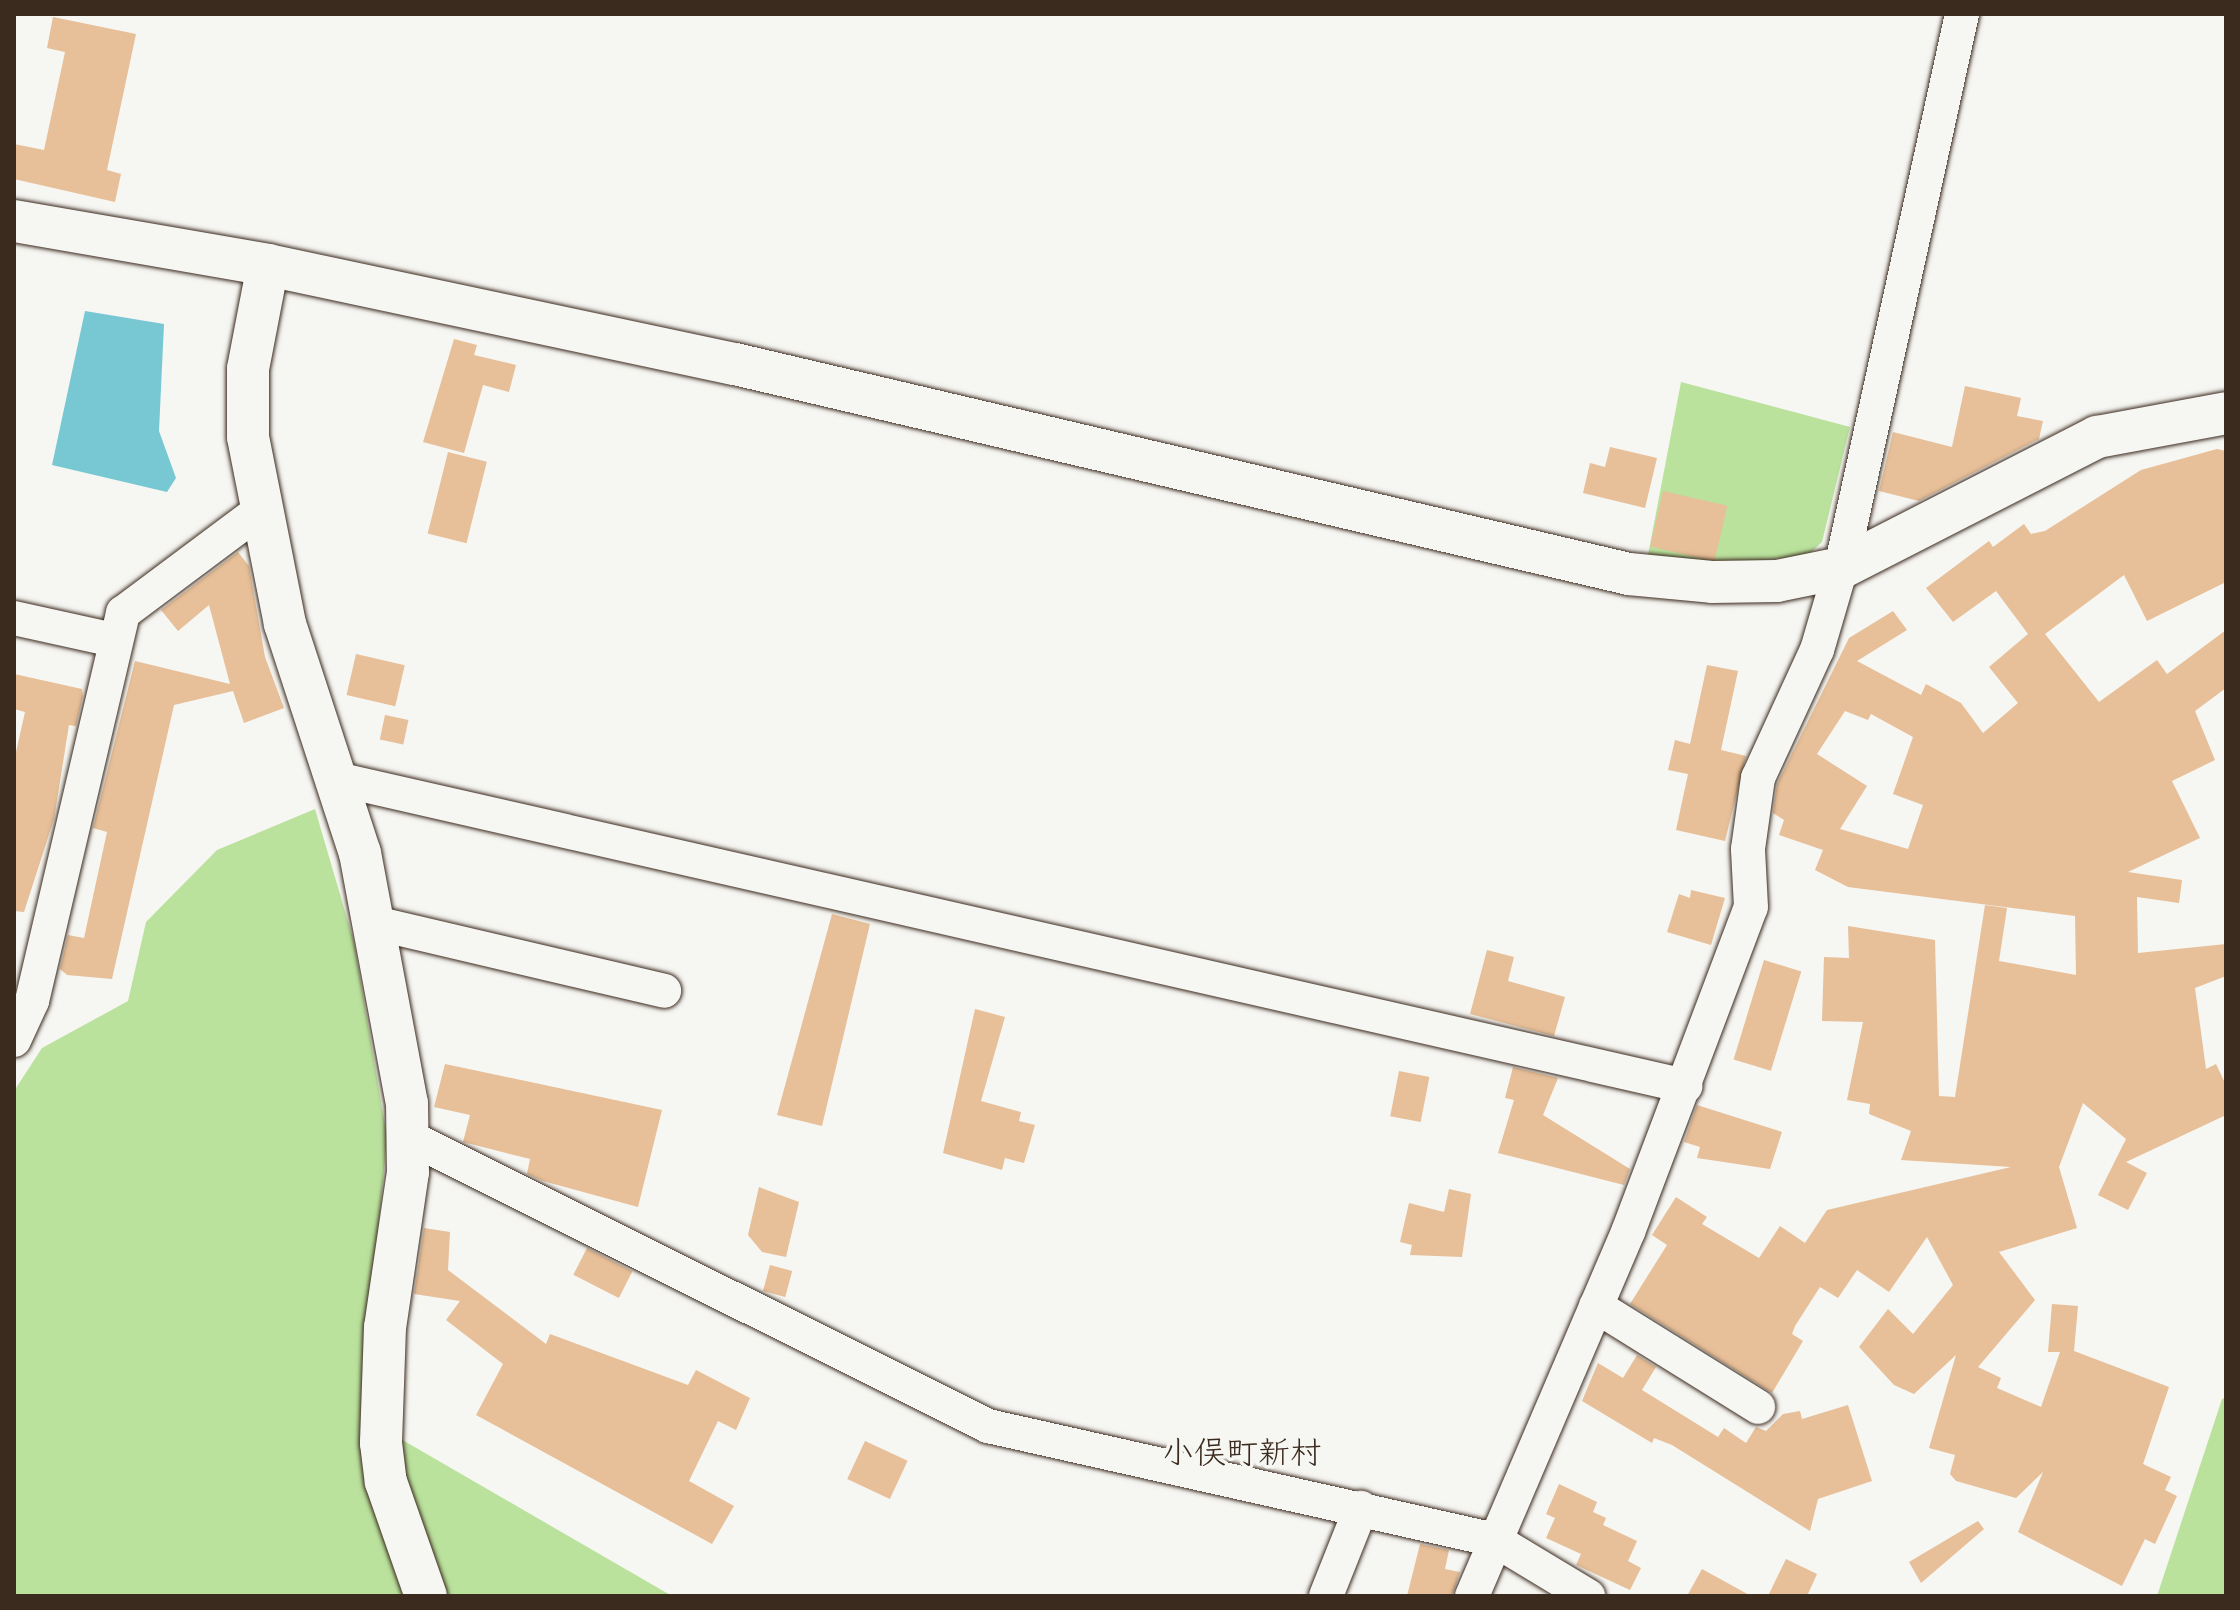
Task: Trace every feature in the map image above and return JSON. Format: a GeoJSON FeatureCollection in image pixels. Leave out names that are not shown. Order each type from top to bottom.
{"type":"FeatureCollection","features":[{"type":"Feature","properties":{"kind":"street"},"geometry":{"type":"LineString","coordinates":[[1472,1596],[1596,1306],[1685,1086],[1755,893],[1748,849],[1764,752],[1817,650],[1841,568],[1962,14]]}},
{"type":"Feature","properties":{"kind":"street"},"geometry":{"type":"LineString","coordinates":[[14,221],[268,265],[735,364],[1629,574],[1766,582],[1841,568],[2097,437],[2226,413]]}},
{"type":"Feature","properties":{"kind":"street"},"geometry":{"type":"LineString","coordinates":[[268,265],[246,402],[262,509],[293,652],[337,779],[375,923],[411,1138],[385,1327],[381,1443],[386,1482],[426,1596]]}},
{"type":"Feature","properties":{"kind":"street"},"geometry":{"type":"LineString","coordinates":[[14,1040],[32,1001],[114,640],[123,613],[262,509]]}},
{"type":"Feature","properties":{"kind":"street"},"geometry":{"type":"LineString","coordinates":[[14,618],[114,640]]}},
{"type":"Feature","properties":{"kind":"street"},"geometry":{"type":"LineString","coordinates":[[337,779],[1685,1086]]}},
{"type":"Feature","properties":{"kind":"street"},"geometry":{"type":"LineString","coordinates":[[375,923],[664,991]]}},
{"type":"Feature","properties":{"kind":"street"},"geometry":{"type":"LineString","coordinates":[[411,1138],[988,1426],[1495,1540],[1588,1596]]}},
{"type":"Feature","properties":{"kind":"street"},"geometry":{"type":"LineString","coordinates":[[1596,1306],[1758,1407]]}},
{"type":"Feature","properties":{"kind":"street"},"geometry":{"type":"LineString","coordinates":[[1326,1596],[1361,1508]]}},
{"type":"Feature","properties":{"kind":"green space"},"geometry":{"type":"Polygon","coordinates":[[[1681,382],[1850,427],[1822,542],[1807,556],[1731,563],[1648,555],[1681,382]]]}},
{"type":"Feature","properties":{"kind":"green space"},"geometry":{"type":"Polygon","coordinates":[[[315,809],[354,942],[387,1137],[361,1416],[672,1596],[14,1596],[14,1091],[42,1048],[128,1001],[146,922],[217,850],[315,809]]]}},
{"type":"Feature","properties":{"kind":"green space"},"geometry":{"type":"Polygon","coordinates":[[[2226,1398],[2226,1596],[2157,1596],[2222,1399],[2226,1398]]]}},
{"type":"Feature","properties":{"kind":"water"},"geometry":{"type":"Polygon","coordinates":[[[85,311],[164,324],[159,431],[176,478],[167,492],[52,465],[85,311]]]}},
{"type":"Feature","properties":{"kind":"building"},"geometry":{"type":"Polygon","coordinates":[[[53,17],[136,34],[107,170],[121,174],[115,202],[14,179],[14,144],[44,150],[65,52],[47,48],[53,17]]]}},
{"type":"Feature","properties":{"kind":"building"},"geometry":{"type":"Polygon","coordinates":[[[454,339],[477,345],[474,355],[516,365],[509,392],[483,385],[464,453],[423,442],[454,339]]]}},
{"type":"Feature","properties":{"kind":"building"},"geometry":{"type":"Polygon","coordinates":[[[1965,386],[2021,398],[2017,416],[2043,421],[2039,439],[1919,501],[1879,491],[1893,432],[1952,447],[1965,386]]]}},
{"type":"Feature","properties":{"kind":"building"},"geometry":{"type":"Polygon","coordinates":[[[1610,447],[1657,458],[1645,508],[1583,493],[1590,463],[1605,467],[1610,447]]]}},
{"type":"Feature","properties":{"kind":"building"},"geometry":{"type":"Polygon","coordinates":[[[2217,449],[2226,451],[2226,582],[2147,621],[2124,575],[2045,634],[2099,702],[2157,660],[2167,674],[2226,630],[2226,688],[2195,711],[2215,760],[2172,781],[2200,838],[2128,872],[2182,880],[2179,903],[2137,897],[2138,953],[2226,944],[2226,976],[2195,988],[2206,1069],[2216,1064],[2226,1085],[2226,1115],[2126,1162],[2147,1173],[2128,1210],[2098,1195],[2126,1139],[2083,1103],[2059,1167],[2077,1228],[1999,1252],[2035,1300],[1978,1367],[2001,1378],[1997,1388],[2041,1407],[2060,1352],[2048,1352],[2052,1304],[2078,1306],[2074,1351],[2169,1387],[2143,1464],[2171,1477],[2165,1490],[2177,1496],[2155,1544],[2145,1539],[2122,1586],[2018,1532],[2043,1472],[2016,1498],[1956,1481],[1950,1474],[1955,1455],[1929,1448],[1956,1355],[1914,1394],[1894,1385],[1859,1347],[1888,1309],[1913,1334],[1953,1285],[1927,1237],[1889,1292],[1857,1270],[1838,1298],[1820,1287],[1792,1334],[1803,1341],[1772,1393],[1630,1304],[1667,1245],[1652,1235],[1676,1197],[1707,1217],[1702,1224],[1759,1258],[1780,1226],[1805,1243],[1827,1210],[2011,1167],[1901,1160],[1911,1131],[1869,1114],[1870,1104],[1847,1100],[1863,1022],[1822,1021],[1824,957],[1849,958],[1848,926],[1935,940],[1939,1096],[1955,1097],[1985,905],[2007,908],[1999,961],[2076,975],[2075,916],[1848,887],[1815,870],[1823,850],[1779,835],[1784,820],[1773,813],[1777,784],[1849,638],[1893,611],[1907,630],[1857,661],[1921,695],[1926,684],[1961,703],[1983,733],[2018,703],[1989,667],[2028,634],[1996,591],[1953,622],[1926,588],[1989,541],[1993,547],[2024,524],[2031,534],[2045,531],[2141,470],[2217,449]],[[1845,711],[1817,754],[1867,786],[1840,829],[1908,849],[1923,805],[1893,794],[1913,737],[1871,714],[1868,720],[1845,711]]]}},
{"type":"Feature","properties":{"kind":"building"},"geometry":{"type":"Polygon","coordinates":[[[448,452],[487,462],[466,543],[428,534],[448,452]]]}},
{"type":"Feature","properties":{"kind":"building"},"geometry":{"type":"Polygon","coordinates":[[[1663,491],[1727,506],[1714,561],[1650,547],[1663,491]]]}},
{"type":"Feature","properties":{"kind":"building"},"geometry":{"type":"Polygon","coordinates":[[[238,552],[249,566],[265,657],[284,708],[244,723],[233,691],[174,705],[112,979],[67,975],[60,969],[68,935],[84,938],[107,832],[93,828],[135,661],[230,684],[209,605],[178,631],[161,610],[238,552]]]}},
{"type":"Feature","properties":{"kind":"building"},"geometry":{"type":"Polygon","coordinates":[[[356,654],[405,665],[395,706],[347,695],[356,654]]]}},
{"type":"Feature","properties":{"kind":"building"},"geometry":{"type":"Polygon","coordinates":[[[1707,665],[1738,671],[1721,750],[1746,756],[1725,841],[1676,830],[1688,774],[1668,770],[1675,740],[1690,744],[1707,665]]]}},
{"type":"Feature","properties":{"kind":"building"},"geometry":{"type":"Polygon","coordinates":[[[14,674],[82,689],[83,696],[76,726],[69,725],[54,819],[24,912],[14,911],[14,761],[25,712],[14,709],[14,674]]]}},
{"type":"Feature","properties":{"kind":"building"},"geometry":{"type":"Polygon","coordinates":[[[385,715],[408,720],[403,744],[380,739],[385,715]]]}},
{"type":"Feature","properties":{"kind":"building"},"geometry":{"type":"Polygon","coordinates":[[[1691,890],[1725,898],[1711,945],[1667,932],[1679,894],[1690,898],[1691,890]]]}},
{"type":"Feature","properties":{"kind":"building"},"geometry":{"type":"Polygon","coordinates":[[[832,914],[870,924],[822,1126],[777,1115],[832,914]]]}},
{"type":"Feature","properties":{"kind":"building"},"geometry":{"type":"Polygon","coordinates":[[[1487,950],[1514,957],[1508,981],[1565,997],[1554,1036],[1470,1014],[1487,950]]]}},
{"type":"Feature","properties":{"kind":"building"},"geometry":{"type":"Polygon","coordinates":[[[1764,960],[1801,971],[1771,1071],[1734,1059],[1764,960]]]}},
{"type":"Feature","properties":{"kind":"building"},"geometry":{"type":"Polygon","coordinates":[[[975,1009],[1005,1017],[981,1101],[1021,1112],[1019,1121],[1035,1125],[1024,1163],[1005,1158],[1002,1170],[943,1153],[975,1009]]]}},
{"type":"Feature","properties":{"kind":"building"},"geometry":{"type":"Polygon","coordinates":[[[445,1064],[662,1110],[638,1207],[543,1181],[527,1174],[530,1159],[463,1142],[470,1115],[434,1107],[445,1064]]]}},
{"type":"Feature","properties":{"kind":"building"},"geometry":{"type":"Polygon","coordinates":[[[1513,1067],[1558,1078],[1543,1115],[1630,1169],[1624,1185],[1498,1153],[1514,1100],[1505,1098],[1513,1067]]]}},
{"type":"Feature","properties":{"kind":"building"},"geometry":{"type":"Polygon","coordinates":[[[1399,1071],[1429,1077],[1421,1122],[1390,1116],[1399,1071]]]}},
{"type":"Feature","properties":{"kind":"building"},"geometry":{"type":"Polygon","coordinates":[[[1697,1105],[1782,1132],[1770,1169],[1697,1158],[1700,1147],[1684,1142],[1697,1105]]]}},
{"type":"Feature","properties":{"kind":"building"},"geometry":{"type":"Polygon","coordinates":[[[759,1187],[799,1202],[786,1257],[762,1252],[748,1235],[759,1187]]]}},
{"type":"Feature","properties":{"kind":"building"},"geometry":{"type":"Polygon","coordinates":[[[1449,1189],[1471,1194],[1462,1257],[1410,1255],[1412,1245],[1400,1242],[1409,1203],[1444,1212],[1449,1189]]]}},
{"type":"Feature","properties":{"kind":"building"},"geometry":{"type":"Polygon","coordinates":[[[424,1228],[450,1232],[448,1270],[546,1344],[550,1334],[688,1385],[696,1370],[750,1398],[736,1430],[718,1421],[689,1481],[734,1506],[712,1544],[476,1415],[503,1364],[446,1320],[460,1301],[414,1294],[424,1228]]]}},
{"type":"Feature","properties":{"kind":"building"},"geometry":{"type":"Polygon","coordinates":[[[587,1248],[632,1271],[619,1298],[573,1275],[587,1248]]]}},
{"type":"Feature","properties":{"kind":"building"},"geometry":{"type":"Polygon","coordinates":[[[770,1265],[792,1271],[785,1297],[763,1291],[770,1265]]]}},
{"type":"Feature","properties":{"kind":"building"},"geometry":{"type":"Polygon","coordinates":[[[1637,1355],[1656,1367],[1642,1390],[1718,1437],[1724,1428],[1746,1443],[1756,1427],[1766,1431],[1783,1414],[1800,1411],[1802,1419],[1848,1405],[1872,1481],[1818,1499],[1810,1531],[1672,1445],[1654,1438],[1652,1443],[1582,1401],[1598,1363],[1623,1378],[1637,1355]]]}},
{"type":"Feature","properties":{"kind":"building"},"geometry":{"type":"Polygon","coordinates":[[[865,1441],[908,1461],[890,1499],[847,1479],[865,1441]]]}},
{"type":"Feature","properties":{"kind":"building"},"geometry":{"type":"Polygon","coordinates":[[[1559,1484],[1597,1502],[1593,1512],[1606,1518],[1603,1525],[1637,1541],[1628,1561],[1641,1568],[1630,1590],[1576,1565],[1581,1554],[1546,1538],[1555,1518],[1546,1514],[1559,1484]]]}},
{"type":"Feature","properties":{"kind":"building"},"geometry":{"type":"Polygon","coordinates":[[[1978,1521],[1984,1529],[1921,1583],[1909,1562],[1978,1521]]]}},
{"type":"Feature","properties":{"kind":"building"},"geometry":{"type":"Polygon","coordinates":[[[1420,1544],[1449,1550],[1445,1569],[1460,1572],[1452,1596],[1407,1596],[1420,1544]]]}},
{"type":"Feature","properties":{"kind":"building"},"geometry":{"type":"Polygon","coordinates":[[[1786,1559],[1817,1574],[1807,1596],[1768,1596],[1786,1559]]]}},
{"type":"Feature","properties":{"kind":"building"},"geometry":{"type":"Polygon","coordinates":[[[1702,1569],[1751,1596],[1687,1596],[1702,1569]]]}},
{"type":"Feature","properties":{"kind":"district","name":"小俣町新村"},"geometry":{"type":"Point","coordinates":[1242,1456]}}]}
